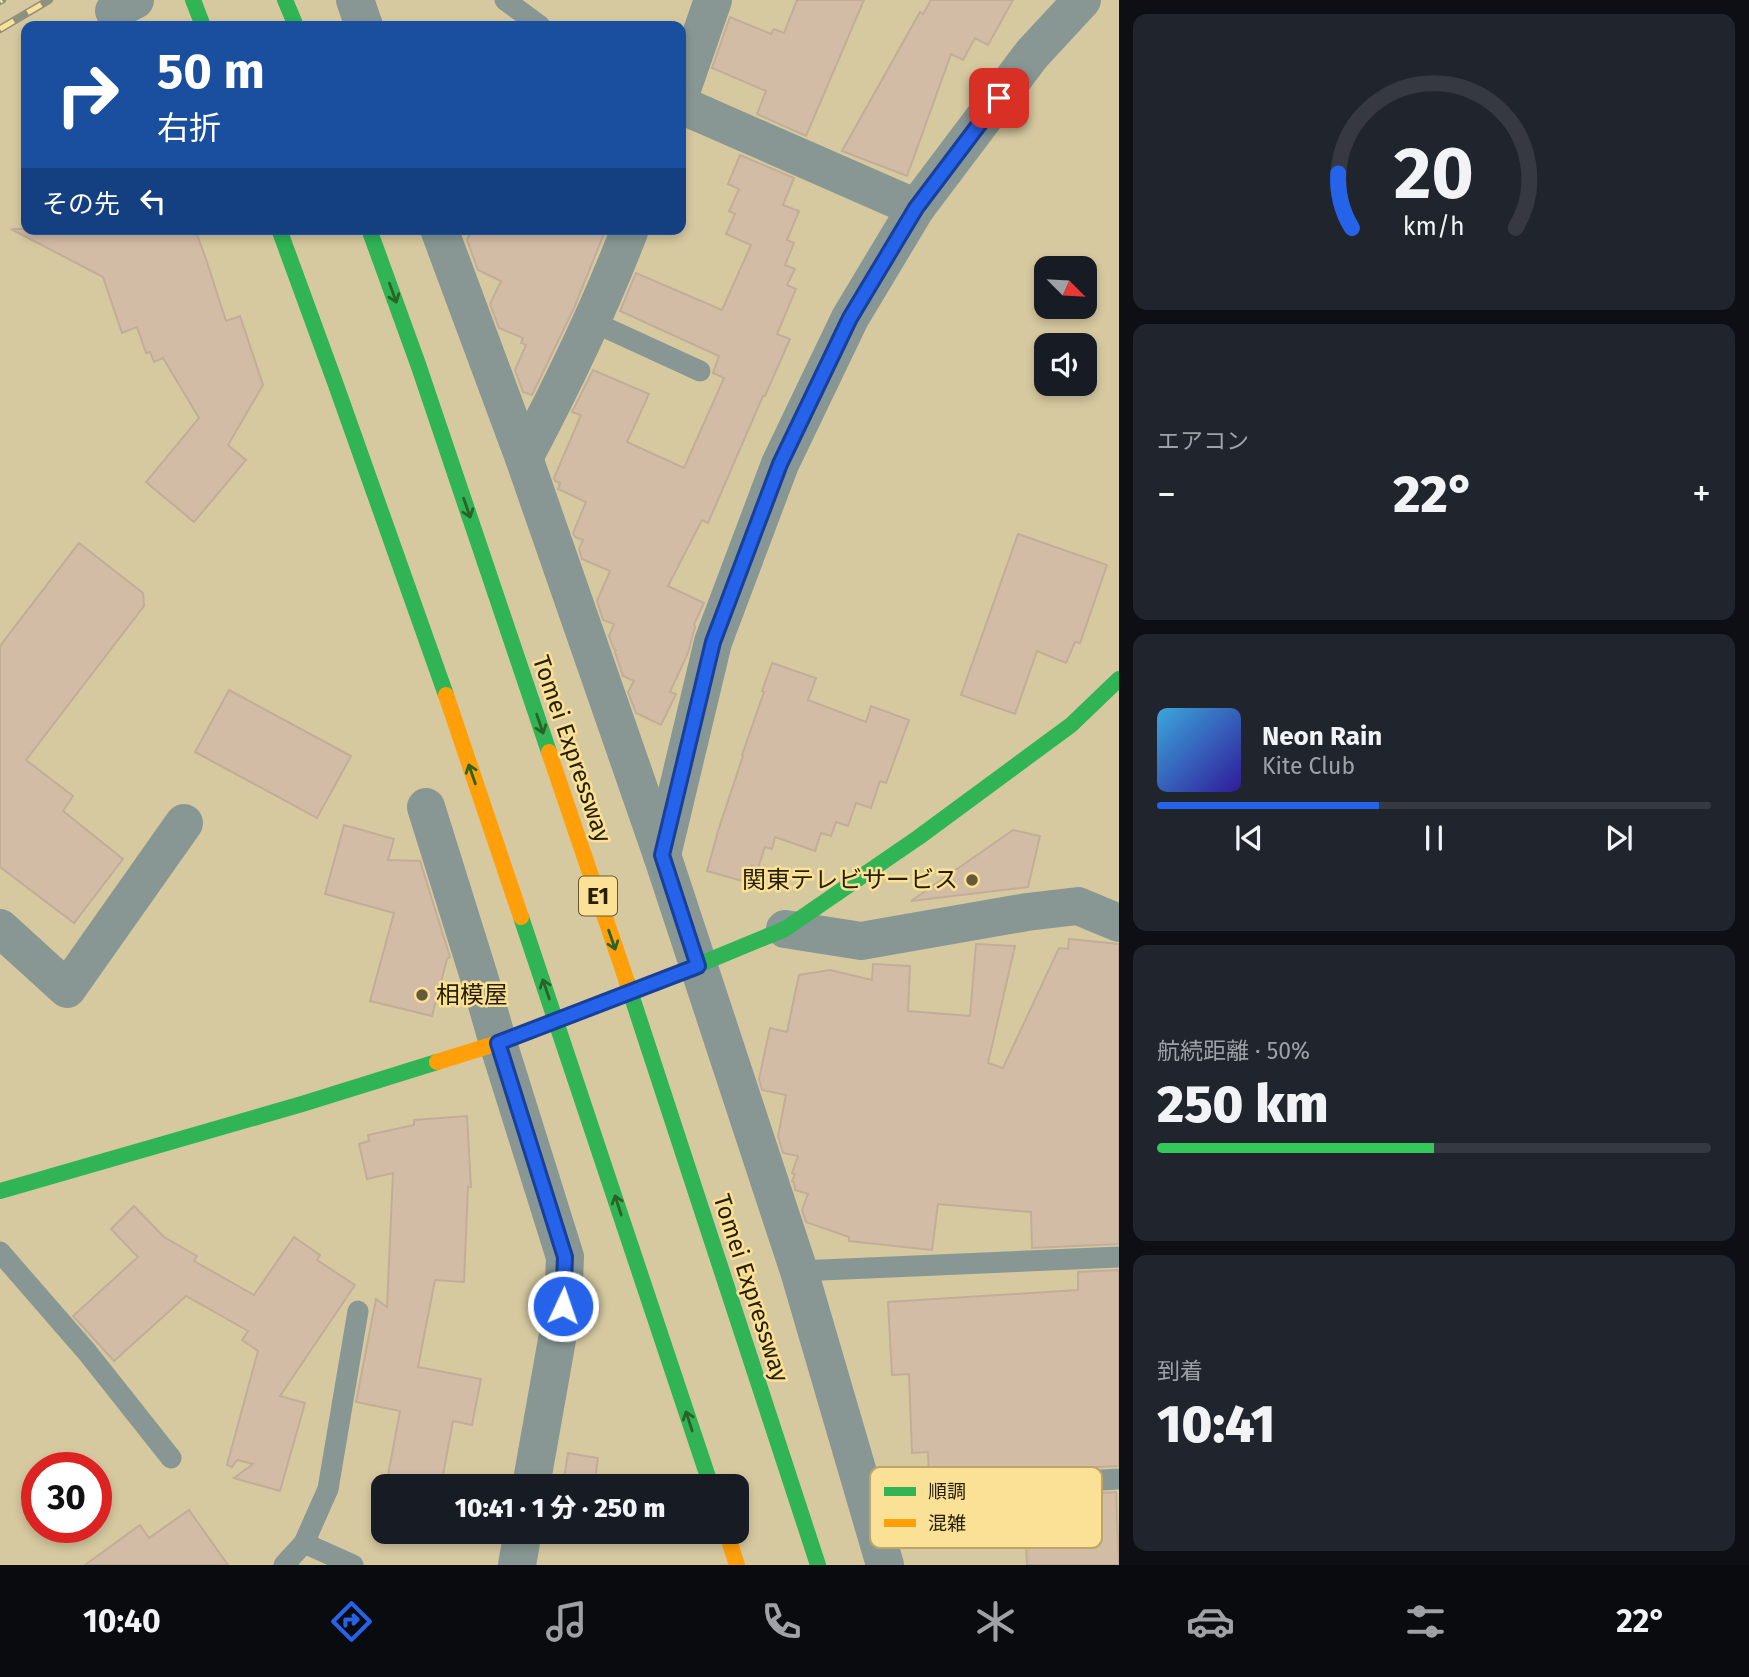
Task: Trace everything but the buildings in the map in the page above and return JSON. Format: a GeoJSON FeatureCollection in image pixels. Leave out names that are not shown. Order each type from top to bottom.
{"type":"FeatureCollection","features":[{"type":"Feature","properties":{"kind":"main road"},"geometry":{"type":"LineString","coordinates":[[193,0],[201,21]]}},
{"type":"Feature","properties":{"kind":"main road"},"geometry":{"type":"LineString","coordinates":[[285,0],[294,21]]}},
{"type":"Feature","properties":{"kind":"main road"},"geometry":{"type":"LineString","coordinates":[[281,235],[341,395],[562,1033],[707,1474]]}},
{"type":"Feature","properties":{"kind":"main road","name":"Tomei Expressway"},"geometry":{"type":"LineString","coordinates":[[371,235],[418,364],[618,957],[818,1565]]}},
{"type":"Feature","properties":{"kind":"main road"},"geometry":{"type":"LineString","coordinates":[[0,1191],[302,1104],[498,1043],[698,966],[785,929],[919,837],[1071,725],[1119,679]]}},
{"type":"Feature","properties":{"kind":"main road"},"geometry":{"type":"LineString","coordinates":[[730,1544],[737,1565]]}},
{"type":"Feature","properties":{"kind":"street"},"geometry":{"type":"LineString","coordinates":[[355,0],[362,21]]}},
{"type":"Feature","properties":{"kind":"street"},"geometry":{"type":"LineString","coordinates":[[662,855],[713,642],[780,464],[850,318],[916,208],[1032,54],[1082,0]]}},
{"type":"Feature","properties":{"kind":"street"},"geometry":{"type":"LineString","coordinates":[[686,77],[711,1]]}},
{"type":"Feature","properties":{"kind":"street"},"geometry":{"type":"LineString","coordinates":[[686,107],[916,208]]}},
{"type":"Feature","properties":{"kind":"street"},"geometry":{"type":"LineString","coordinates":[[443,235],[524,458],[662,855],[799,1271],[870,1514]]}},
{"type":"Feature","properties":{"kind":"street"},"geometry":{"type":"LineString","coordinates":[[524,458],[612,276],[628,235]]}},
{"type":"Feature","properties":{"kind":"street"},"geometry":{"type":"LineString","coordinates":[[426,807],[565,1257],[563,1306],[533,1474]]}},
{"type":"Feature","properties":{"kind":"street"},"geometry":{"type":"LineString","coordinates":[[0,928],[66,989],[184,823]]}},
{"type":"Feature","properties":{"kind":"street"},"geometry":{"type":"LineString","coordinates":[[785,929],[861,941],[1027,912],[1079,906],[1119,923]]}},
{"type":"Feature","properties":{"kind":"street"},"geometry":{"type":"LineString","coordinates":[[516,1565],[520,1544]]}},
{"type":"Feature","properties":{"kind":"street"},"geometry":{"type":"LineString","coordinates":[[880,1548],[885,1565]]}},
{"type":"Feature","properties":{"kind":"lane"},"geometry":{"type":"LineString","coordinates":[[505,0],[533,21]]}},
{"type":"Feature","properties":{"kind":"lane"},"geometry":{"type":"LineString","coordinates":[[591,321],[700,370]]}},
{"type":"Feature","properties":{"kind":"lane"},"geometry":{"type":"LineString","coordinates":[[0,1252],[87,1352],[171,1458]]}},
{"type":"Feature","properties":{"kind":"lane"},"geometry":{"type":"LineString","coordinates":[[799,1271],[1119,1257]]}},
{"type":"Feature","properties":{"kind":"lane"},"geometry":{"type":"LineString","coordinates":[[284,1565],[304,1543],[328,1489],[358,1311]]}},
{"type":"Feature","properties":{"kind":"lane"},"geometry":{"type":"LineString","coordinates":[[864,1493],[870,1493]]}},
{"type":"Feature","properties":{"kind":"lane"},"geometry":{"type":"LineString","coordinates":[[304,1543],[353,1565]]}},
{"type":"Feature","properties":{"kind":"railway"},"geometry":{"type":"LineString","coordinates":[[0,29],[49,0]]}},
{"type":"Feature","properties":{"kind":"traffic: fast"},"geometry":{"type":"LineString","coordinates":[[193,0],[201,21]]}},
{"type":"Feature","properties":{"kind":"traffic: fast"},"geometry":{"type":"LineString","coordinates":[[285,0],[294,21]]}},
{"type":"Feature","properties":{"kind":"traffic: fast"},"geometry":{"type":"LineString","coordinates":[[281,235],[446,695]]}},
{"type":"Feature","properties":{"kind":"traffic: fast"},"geometry":{"type":"LineString","coordinates":[[371,235],[418,364],[549,752]]}},
{"type":"Feature","properties":{"kind":"traffic: fast"},"geometry":{"type":"LineString","coordinates":[[669,977],[785,929],[919,837],[1071,725],[1119,679]]}},
{"type":"Feature","properties":{"kind":"traffic: fast"},"geometry":{"type":"LineString","coordinates":[[521,917],[707,1474]]}},
{"type":"Feature","properties":{"kind":"traffic: fast"},"geometry":{"type":"LineString","coordinates":[[627,982],[818,1565]]}},
{"type":"Feature","properties":{"kind":"traffic: fast"},"geometry":{"type":"LineString","coordinates":[[0,1191],[437,1062]]}},
{"type":"Feature","properties":{"kind":"traffic: slow"},"geometry":{"type":"LineString","coordinates":[[446,695],[521,917]]}},
{"type":"Feature","properties":{"kind":"traffic: slow"},"geometry":{"type":"LineString","coordinates":[[549,752],[627,982]]}},
{"type":"Feature","properties":{"kind":"traffic: slow"},"geometry":{"type":"LineString","coordinates":[[437,1062],[498,1043],[669,977]]}},
{"type":"Feature","properties":{"kind":"traffic: slow"},"geometry":{"type":"LineString","coordinates":[[730,1544],[737,1565]]}},
{"type":"Feature","properties":{"kind":"place","name":"関東テレビサービス"},"geometry":{"type":"Point","coordinates":[972,880]}},
{"type":"Feature","properties":{"kind":"place","name":"相模屋"},"geometry":{"type":"Point","coordinates":[422,995]}},
{"type":"Feature","properties":{"kind":"route"},"geometry":{"type":"LineString","coordinates":[[563,1306],[565,1257],[498,1043],[698,966],[662,855],[713,642],[780,464],[850,318],[916,208],[999,98]]}}]}
